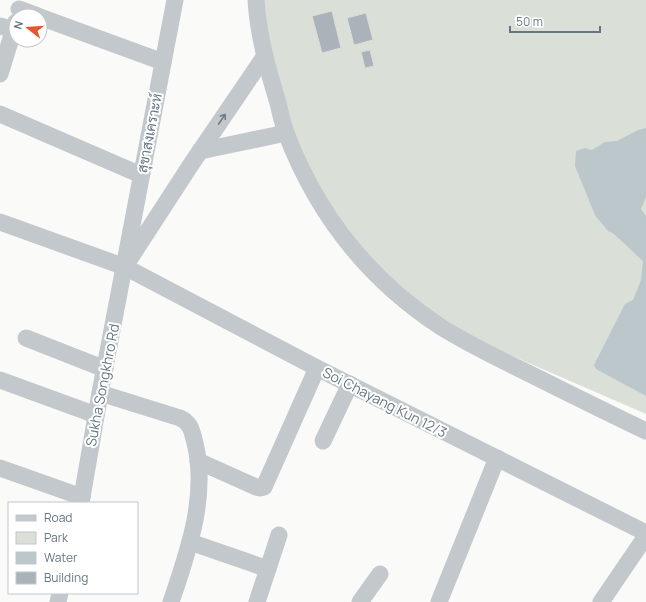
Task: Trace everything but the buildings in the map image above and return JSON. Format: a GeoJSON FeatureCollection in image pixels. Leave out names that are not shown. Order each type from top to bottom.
{"type":"FeatureCollection","features":[{"type":"Feature","properties":{"kind":"street","name":"สุขาสงเคราะห์"},"geometry":{"type":"LineString","coordinates":[[125,267],[141,175],[175,0]]}},
{"type":"Feature","properties":{"kind":"street"},"geometry":{"type":"LineString","coordinates":[[256,0],[264,57],[286,133],[308,181],[334,226],[362,260],[382,281],[412,306],[441,327],[474,346],[646,431]]}},
{"type":"Feature","properties":{"kind":"street"},"geometry":{"type":"LineString","coordinates":[[48,19],[163,62]]}},
{"type":"Feature","properties":{"kind":"street"},"geometry":{"type":"LineString","coordinates":[[0,74],[8,44]]}},
{"type":"Feature","properties":{"kind":"street"},"geometry":{"type":"LineString","coordinates":[[125,267],[192,163],[264,57]]}},
{"type":"Feature","properties":{"kind":"street"},"geometry":{"type":"LineString","coordinates":[[0,114],[141,175]]}},
{"type":"Feature","properties":{"kind":"street"},"geometry":{"type":"LineString","coordinates":[[200,151],[286,133]]}},
{"type":"Feature","properties":{"kind":"street","name":"Soi Chayang Kun 12/3"},"geometry":{"type":"LineString","coordinates":[[0,222],[125,267],[317,368],[497,458],[646,535]]}},
{"type":"Feature","properties":{"kind":"street","name":"Sukha Songkhro Rd"},"geometry":{"type":"LineString","coordinates":[[81,500],[125,267]]}},
{"type":"Feature","properties":{"kind":"street"},"geometry":{"type":"LineString","coordinates":[[26,338],[105,369]]}},
{"type":"Feature","properties":{"kind":"street"},"geometry":{"type":"LineString","coordinates":[[198,461],[256,487],[264,487],[317,368]]}},
{"type":"Feature","properties":{"kind":"street"},"geometry":{"type":"LineString","coordinates":[[0,380],[96,415]]}},
{"type":"Feature","properties":{"kind":"street"},"geometry":{"type":"LineString","coordinates":[[323,441],[350,384]]}},
{"type":"Feature","properties":{"kind":"street"},"geometry":{"type":"LineString","coordinates":[[100,393],[185,420],[188,422],[190,427],[198,461],[199,477],[196,508],[190,542],[170,602]]}},
{"type":"Feature","properties":{"kind":"street"},"geometry":{"type":"LineString","coordinates":[[439,602],[497,458]]}},
{"type":"Feature","properties":{"kind":"street"},"geometry":{"type":"LineString","coordinates":[[0,468],[81,500]]}},
{"type":"Feature","properties":{"kind":"street"},"geometry":{"type":"LineString","coordinates":[[257,602],[279,535]]}},
{"type":"Feature","properties":{"kind":"street"},"geometry":{"type":"LineString","coordinates":[[601,602],[646,535]]}},
{"type":"Feature","properties":{"kind":"street"},"geometry":{"type":"LineString","coordinates":[[190,542],[268,569]]}},
{"type":"Feature","properties":{"kind":"street"},"geometry":{"type":"LineString","coordinates":[[360,602],[380,574]]}},
{"type":"Feature","properties":{"kind":"green space"},"geometry":{"type":"Polygon","coordinates":[[[262,0],[646,0],[646,414],[478,341],[415,301],[361,251],[314,179],[294,132],[271,54],[262,0]]]}},
{"type":"Feature","properties":{"kind":"water"},"geometry":{"type":"Polygon","coordinates":[[[646,128],[646,197],[641,209],[646,216],[646,396],[596,369],[594,365],[625,304],[633,300],[641,280],[643,261],[614,234],[608,231],[595,215],[575,166],[576,151],[585,148],[592,150],[605,142],[617,141],[638,130],[646,128]]]}}]}
